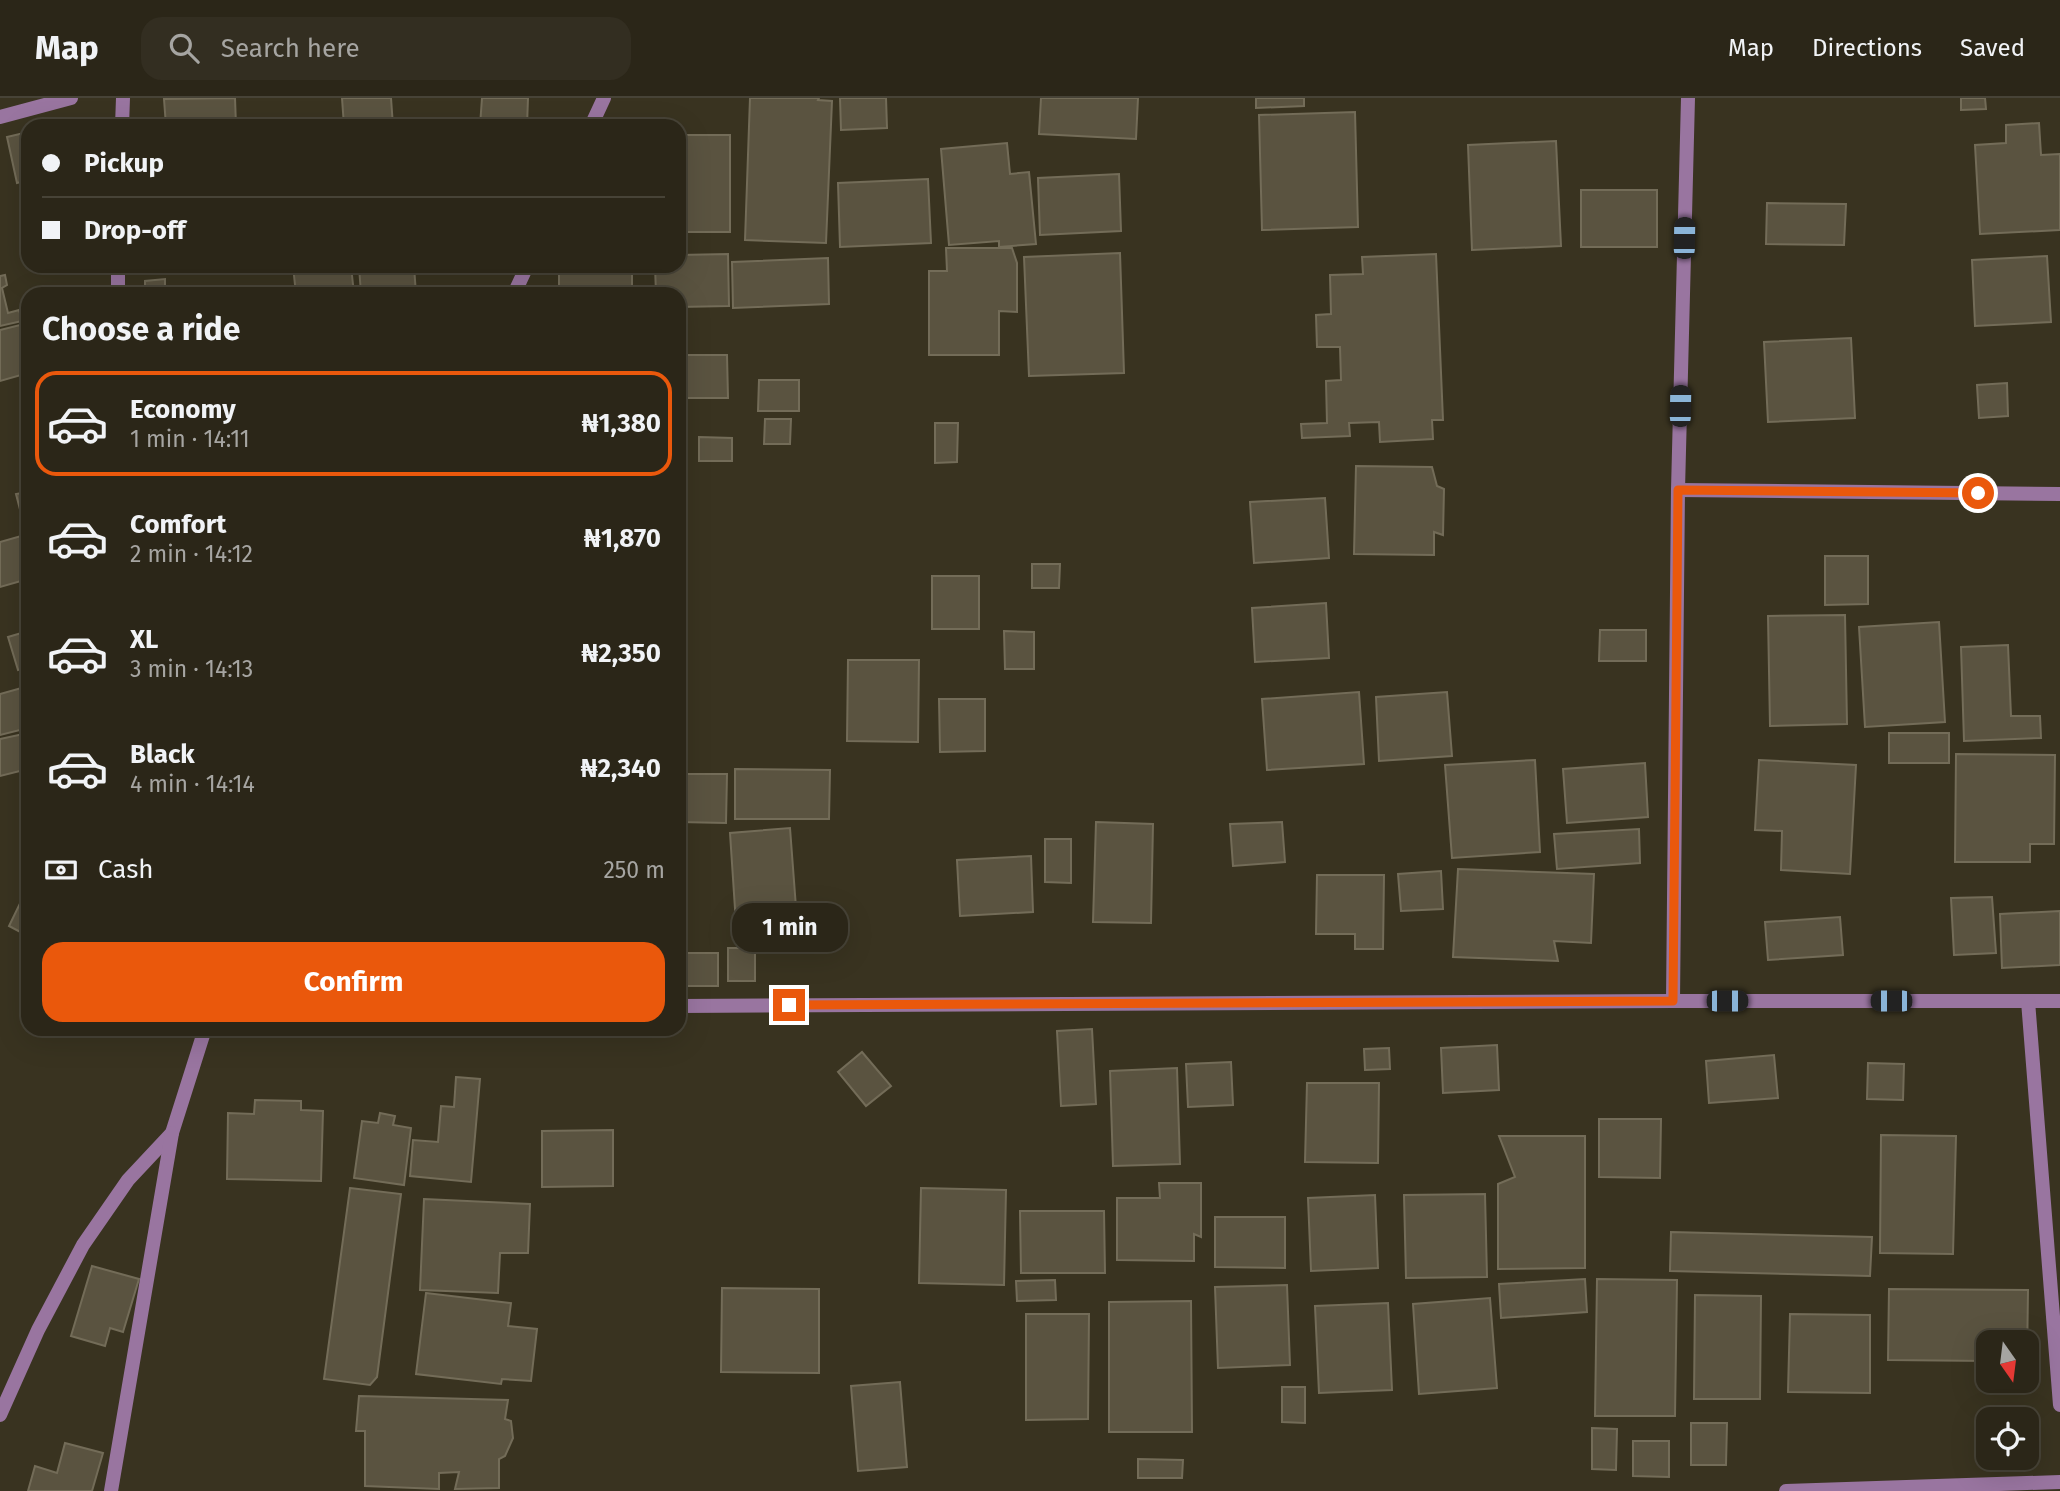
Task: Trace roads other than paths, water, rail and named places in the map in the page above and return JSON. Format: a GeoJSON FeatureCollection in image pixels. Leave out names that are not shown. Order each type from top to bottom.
{"type":"FeatureCollection","features":[{"type":"Feature","properties":{"kind":"street"},"geometry":{"type":"LineString","coordinates":[[0,117],[71,98]]}},
{"type":"Feature","properties":{"kind":"street"},"geometry":{"type":"LineString","coordinates":[[122,119],[123,98]]}},
{"type":"Feature","properties":{"kind":"street"},"geometry":{"type":"LineString","coordinates":[[594,119],[604,98]]}},
{"type":"Feature","properties":{"kind":"street"},"geometry":{"type":"LineString","coordinates":[[1673,1001],[1678,490],[1688,98]]}},
{"type":"Feature","properties":{"kind":"street"},"geometry":{"type":"LineString","coordinates":[[1678,490],[2060,494]]}},
{"type":"Feature","properties":{"kind":"street"},"geometry":{"type":"LineString","coordinates":[[2028,1001],[2060,1405]]}},
{"type":"Feature","properties":{"kind":"street"},"geometry":{"type":"LineString","coordinates":[[686,1006],[2060,1001]]}},
{"type":"Feature","properties":{"kind":"street"},"geometry":{"type":"LineString","coordinates":[[111,1491],[172,1133],[203,1036]]}},
{"type":"Feature","properties":{"kind":"street"},"geometry":{"type":"LineString","coordinates":[[0,1415],[38,1330],[83,1245],[128,1180],[172,1133]]}},
{"type":"Feature","properties":{"kind":"street"},"geometry":{"type":"LineString","coordinates":[[1786,1491],[2060,1482]]}}]}
